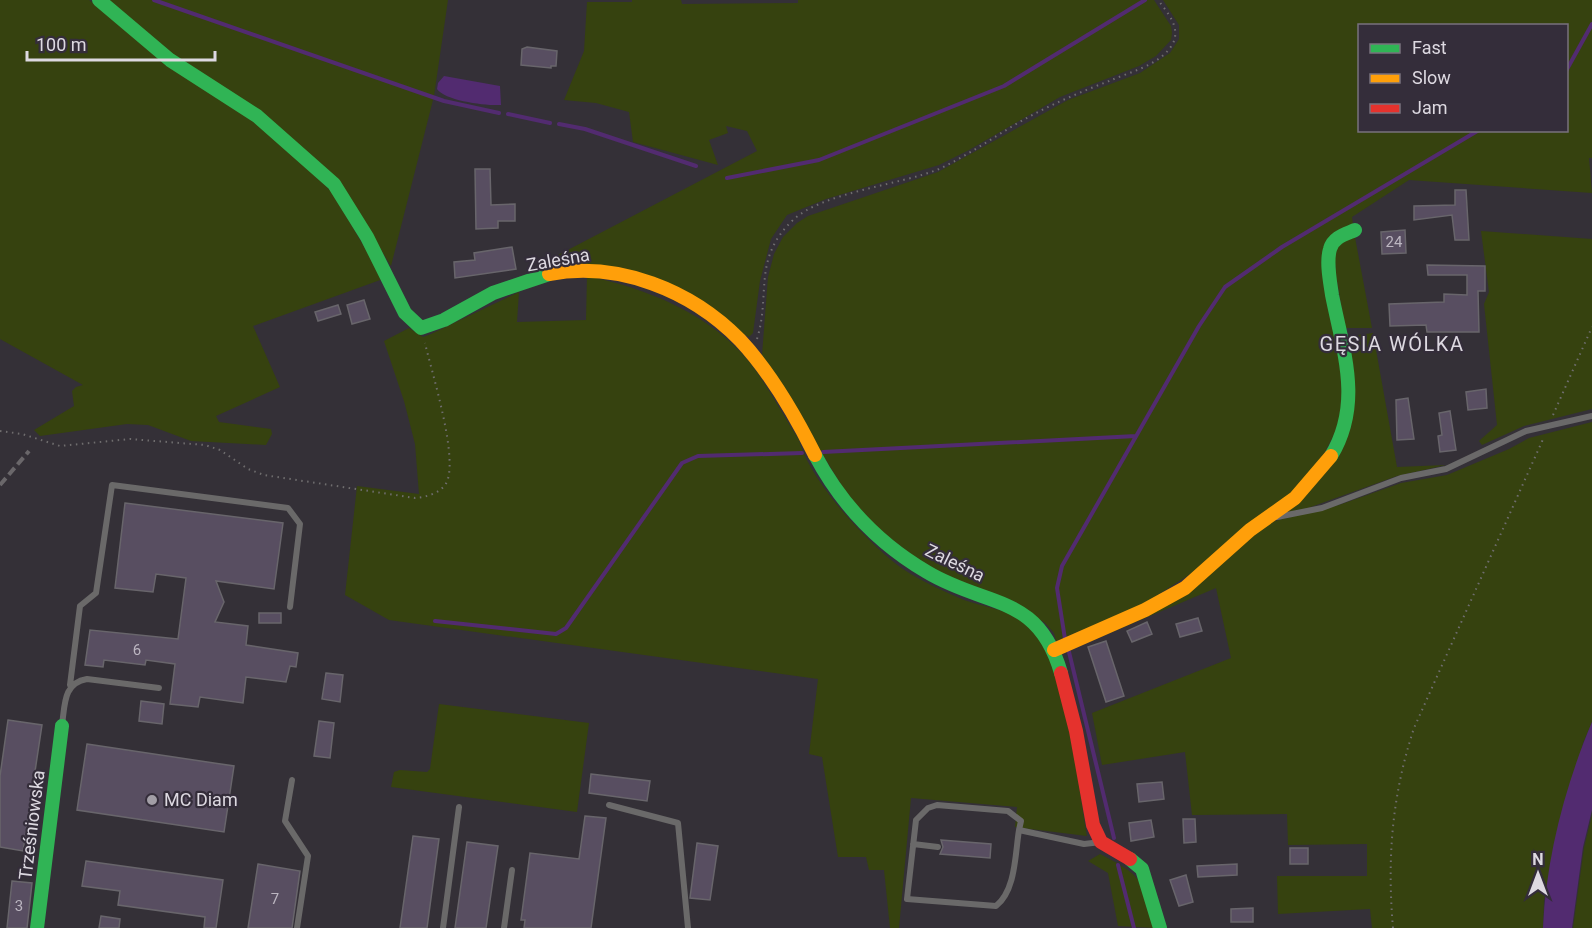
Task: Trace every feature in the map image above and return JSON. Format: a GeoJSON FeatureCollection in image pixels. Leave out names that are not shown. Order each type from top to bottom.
{"type":"FeatureCollection","features":[{"type":"Feature","properties":{"kind":"street"},"geometry":{"type":"LineString","coordinates":[[99,0],[170,60],[265,122],[334,184],[367,237],[405,313],[422,328]]}},
{"type":"Feature","properties":{"kind":"street"},"geometry":{"type":"LineString","coordinates":[[1054,650],[1173,595],[1195,581],[1267,518],[1295,498],[1319,474],[1339,442],[1350,408],[1350,384],[1329,256],[1330,248],[1337,238],[1354,230]]}},
{"type":"Feature","properties":{"kind":"street","name":"Zaleśna"},"geometry":{"type":"LineString","coordinates":[[422,328],[433,326],[482,299],[513,287],[545,277],[593,270],[613,272],[668,292],[712,318],[751,352],[802,431],[834,490],[878,537],[898,555],[951,585],[1027,613],[1040,625],[1054,650],[1074,724],[1093,825],[1101,842]]}},
{"type":"Feature","properties":{"kind":"street","name":"Trześniowska"},"geometry":{"type":"LineString","coordinates":[[37,928],[62,726]]}},
{"type":"Feature","properties":{"kind":"street"},"geometry":{"type":"LineString","coordinates":[[1101,842],[1132,860],[1142,869],[1160,928]]}},
{"type":"Feature","properties":{"kind":"lane"},"geometry":{"type":"LineString","coordinates":[[1267,518],[1322,508],[1401,478],[1446,469],[1526,431],[1592,416]]}},
{"type":"Feature","properties":{"kind":"lane"},"geometry":{"type":"LineString","coordinates":[[62,726],[70,686],[80,606],[96,593],[112,485],[288,508],[300,524],[291,607]]}},
{"type":"Feature","properties":{"kind":"lane"},"geometry":{"type":"LineString","coordinates":[[70,686],[87,679],[159,688]]}},
{"type":"Feature","properties":{"kind":"lane"},"geometry":{"type":"LineString","coordinates":[[292,780],[285,821],[308,856],[297,928]]}},
{"type":"Feature","properties":{"kind":"lane"},"geometry":{"type":"LineString","coordinates":[[609,805],[678,823],[688,928]]}},
{"type":"Feature","properties":{"kind":"lane"},"geometry":{"type":"LineString","coordinates":[[937,805],[1008,811],[1021,821],[1018,830],[1009,889],[1004,899],[996,906],[907,899],[916,820],[928,808],[937,805]]}},
{"type":"Feature","properties":{"kind":"lane"},"geometry":{"type":"LineString","coordinates":[[443,928],[459,807]]}},
{"type":"Feature","properties":{"kind":"lane"},"geometry":{"type":"LineString","coordinates":[[1018,830],[1084,844],[1101,842]]}},
{"type":"Feature","properties":{"kind":"lane"},"geometry":{"type":"LineString","coordinates":[[913,844],[938,847]]}},
{"type":"Feature","properties":{"kind":"lane"},"geometry":{"type":"LineString","coordinates":[[504,928],[512,870]]}},
{"type":"Feature","properties":{"kind":"path"},"geometry":{"type":"LineString","coordinates":[[751,352],[758,336],[766,266],[772,247],[780,234],[796,218],[825,203],[938,169],[1065,99],[1147,65],[1172,45],[1175,34],[1174,25],[1158,0]]}},
{"type":"Feature","properties":{"kind":"path"},"geometry":{"type":"LineString","coordinates":[[1393,928],[1389,843],[1404,758],[1414,728],[1592,327]]}},
{"type":"Feature","properties":{"kind":"path"},"geometry":{"type":"LineString","coordinates":[[0,431],[21,434],[60,446],[130,439],[205,445],[220,450],[248,469],[264,475],[416,498],[427,496],[444,487],[449,477],[449,464],[437,388],[422,328]]}},
{"type":"Feature","properties":{"kind":"green space"},"geometry":{"type":"Polygon","coordinates":[[[0,0],[89,0],[274,137],[332,192],[383,279],[253,326],[280,387],[216,416],[219,422],[271,429],[272,434],[266,445],[191,441],[148,425],[127,424],[40,436],[34,430],[74,406],[72,391],[83,385],[0,339],[0,0]]]}},
{"type":"Feature","properties":{"kind":"green space"},"geometry":{"type":"Polygon","coordinates":[[[109,0],[448,0],[434,96],[391,266],[336,178],[185,64],[109,0]]]}},
{"type":"Feature","properties":{"kind":"green space"},"geometry":{"type":"Polygon","coordinates":[[[632,0],[681,0],[682,4],[798,3],[798,0],[1154,0],[1171,26],[1172,33],[1171,40],[1156,56],[1139,66],[1060,97],[939,165],[826,199],[787,215],[771,239],[760,281],[753,333],[749,337],[643,277],[542,270],[541,264],[757,151],[747,131],[726,126],[728,133],[709,140],[718,165],[633,142],[629,112],[596,103],[564,100],[584,51],[587,2],[632,2],[632,0]]]}},
{"type":"Feature","properties":{"kind":"green space"},"geometry":{"type":"Polygon","coordinates":[[[1163,0],[1592,0],[1592,158],[1589,158],[1592,193],[1409,180],[1352,217],[1353,225],[1333,239],[1345,375],[1344,416],[1311,478],[1166,595],[1056,641],[1054,633],[1044,622],[932,570],[878,529],[848,496],[762,355],[768,277],[774,254],[783,237],[808,216],[938,172],[1068,100],[1140,73],[1170,53],[1179,39],[1179,25],[1163,0]]]}},
{"type":"Feature","properties":{"kind":"green space"},"geometry":{"type":"Polygon","coordinates":[[[1481,231],[1592,239],[1592,409],[1524,426],[1482,445],[1479,441],[1497,425],[1484,304],[1489,292],[1481,231]]]}},
{"type":"Feature","properties":{"kind":"green space"},"geometry":{"type":"Polygon","coordinates":[[[1354,232],[1372,328],[1345,328],[1333,257],[1336,245],[1354,232]]]}},
{"type":"Feature","properties":{"kind":"green space"},"geometry":{"type":"Polygon","coordinates":[[[587,276],[654,296],[697,317],[716,330],[757,372],[799,440],[815,474],[842,510],[874,544],[903,569],[925,582],[964,600],[1011,614],[1020,618],[1034,630],[1045,647],[1062,698],[1075,759],[1087,836],[1015,827],[1017,807],[911,798],[899,928],[890,928],[884,870],[869,870],[866,857],[838,857],[822,757],[809,754],[818,679],[389,620],[345,595],[357,486],[419,494],[415,444],[404,401],[384,341],[409,328],[423,337],[519,292],[517,322],[586,320],[587,276]]]}},
{"type":"Feature","properties":{"kind":"green space"},"geometry":{"type":"Polygon","coordinates":[[[1373,333],[1397,467],[1446,465],[1397,476],[1308,508],[1281,514],[1341,448],[1347,347],[1358,335],[1373,333]]]}},
{"type":"Feature","properties":{"kind":"green space"},"geometry":{"type":"Polygon","coordinates":[[[1592,422],[1592,722],[1583,743],[1544,900],[1543,928],[1372,928],[1370,909],[1278,914],[1277,876],[1367,876],[1367,844],[1288,845],[1287,814],[1192,815],[1185,752],[1102,765],[1092,713],[1231,658],[1216,588],[1077,647],[1271,522],[1339,505],[1401,483],[1447,475],[1509,449],[1529,438],[1592,422]]]}},
{"type":"Feature","properties":{"kind":"green space"},"geometry":{"type":"Polygon","coordinates":[[[439,704],[589,723],[577,812],[391,787],[394,772],[400,770],[427,772],[430,769],[439,704]]]}},
{"type":"Feature","properties":{"kind":"green space"},"geometry":{"type":"Polygon","coordinates":[[[1592,815],[1592,928],[1573,928],[1584,848],[1592,815]]]}},
{"type":"Feature","properties":{"kind":"green space"},"geometry":{"type":"Polygon","coordinates":[[[1100,854],[1134,875],[1144,890],[1154,928],[1118,926],[1108,873],[1088,861],[1100,854]]]}},
{"type":"Feature","properties":{"kind":"shaded area"},"geometry":{"type":"Polygon","coordinates":[[[444,76],[500,86],[501,105],[477,104],[448,97],[437,89],[438,83],[444,76]]]}},
{"type":"Feature","properties":{"kind":"shaded area"},"geometry":{"type":"Polygon","coordinates":[[[1592,722],[1592,810],[1583,847],[1572,928],[1543,928],[1548,875],[1558,823],[1573,771],[1592,722]]]}},
{"type":"Feature","properties":{"kind":"building"},"geometry":{"type":"Polygon","coordinates":[[[527,47],[557,51],[556,66],[551,66],[551,68],[521,65],[522,49],[527,47]]]}},
{"type":"Feature","properties":{"kind":"building"},"geometry":{"type":"Polygon","coordinates":[[[475,169],[490,169],[491,205],[515,204],[515,221],[498,221],[498,228],[476,229],[475,169]]]}},
{"type":"Feature","properties":{"kind":"building"},"geometry":{"type":"Polygon","coordinates":[[[1455,190],[1466,190],[1469,240],[1455,240],[1452,215],[1414,220],[1414,206],[1455,205],[1455,190]]]}},
{"type":"Feature","properties":{"kind":"building"},"geometry":{"type":"Polygon","coordinates":[[[1405,230],[1406,253],[1382,254],[1381,232],[1405,230]]]}},
{"type":"Feature","properties":{"kind":"building"},"geometry":{"type":"Polygon","coordinates":[[[512,247],[516,269],[455,278],[454,262],[475,260],[474,253],[512,247]]]}},
{"type":"Feature","properties":{"kind":"building"},"geometry":{"type":"Polygon","coordinates":[[[1427,265],[1485,266],[1485,291],[1478,291],[1479,332],[1427,332],[1426,325],[1390,326],[1389,304],[1444,302],[1444,294],[1467,295],[1467,275],[1428,275],[1427,265]]]}},
{"type":"Feature","properties":{"kind":"building"},"geometry":{"type":"Polygon","coordinates":[[[364,300],[370,319],[352,324],[347,305],[364,300]]]}},
{"type":"Feature","properties":{"kind":"building"},"geometry":{"type":"Polygon","coordinates":[[[338,305],[341,314],[318,321],[315,312],[338,305]]]}},
{"type":"Feature","properties":{"kind":"building"},"geometry":{"type":"Polygon","coordinates":[[[1486,389],[1487,408],[1468,410],[1466,392],[1486,389]]]}},
{"type":"Feature","properties":{"kind":"building"},"geometry":{"type":"Polygon","coordinates":[[[1408,398],[1414,439],[1397,440],[1396,400],[1408,398]]]}},
{"type":"Feature","properties":{"kind":"building"},"geometry":{"type":"Polygon","coordinates":[[[1450,411],[1456,450],[1440,452],[1438,436],[1442,435],[1439,413],[1450,411]]]}},
{"type":"Feature","properties":{"kind":"building"},"geometry":{"type":"Polygon","coordinates":[[[125,503],[283,523],[274,589],[216,581],[224,602],[215,622],[248,626],[246,645],[298,653],[296,667],[290,666],[286,682],[246,677],[243,703],[200,697],[198,707],[170,704],[175,664],[146,660],[145,665],[104,660],[103,667],[85,665],[90,630],[178,639],[186,578],[156,574],[153,592],[115,588],[125,503]]]}},
{"type":"Feature","properties":{"kind":"building"},"geometry":{"type":"Polygon","coordinates":[[[259,613],[281,613],[281,623],[259,623],[259,613]]]}},
{"type":"Feature","properties":{"kind":"building"},"geometry":{"type":"Polygon","coordinates":[[[1198,618],[1202,631],[1180,637],[1176,624],[1198,618]]]}},
{"type":"Feature","properties":{"kind":"building"},"geometry":{"type":"Polygon","coordinates":[[[1147,622],[1152,634],[1132,642],[1127,631],[1147,622]]]}},
{"type":"Feature","properties":{"kind":"building"},"geometry":{"type":"Polygon","coordinates":[[[1106,641],[1124,696],[1106,702],[1088,647],[1106,641]]]}},
{"type":"Feature","properties":{"kind":"building"},"geometry":{"type":"Polygon","coordinates":[[[326,673],[343,675],[340,702],[322,699],[326,673]]]}},
{"type":"Feature","properties":{"kind":"building"},"geometry":{"type":"Polygon","coordinates":[[[141,701],[164,704],[162,724],[139,721],[141,701]]]}},
{"type":"Feature","properties":{"kind":"building"},"geometry":{"type":"Polygon","coordinates":[[[8,720],[42,725],[23,851],[0,847],[0,776],[8,720]]]}},
{"type":"Feature","properties":{"kind":"building"},"geometry":{"type":"Polygon","coordinates":[[[319,721],[334,723],[330,758],[314,756],[319,721]]]}},
{"type":"Feature","properties":{"kind":"building"},"geometry":{"type":"Polygon","coordinates":[[[87,744],[234,766],[224,832],[77,810],[87,744]]]}},
{"type":"Feature","properties":{"kind":"building"},"geometry":{"type":"Polygon","coordinates":[[[591,774],[650,781],[647,801],[589,793],[591,774]]]}},
{"type":"Feature","properties":{"kind":"building"},"geometry":{"type":"Polygon","coordinates":[[[1162,782],[1164,799],[1139,802],[1137,784],[1162,782]]]}},
{"type":"Feature","properties":{"kind":"building"},"geometry":{"type":"Polygon","coordinates":[[[585,816],[606,818],[591,928],[524,928],[525,920],[521,920],[530,853],[579,859],[585,816]]]}},
{"type":"Feature","properties":{"kind":"building"},"geometry":{"type":"Polygon","coordinates":[[[1183,819],[1195,819],[1196,842],[1184,843],[1183,819]]]}},
{"type":"Feature","properties":{"kind":"building"},"geometry":{"type":"Polygon","coordinates":[[[1151,820],[1154,837],[1131,841],[1129,823],[1151,820]]]}},
{"type":"Feature","properties":{"kind":"building"},"geometry":{"type":"Polygon","coordinates":[[[413,836],[439,839],[427,928],[400,928],[413,836]]]}},
{"type":"Feature","properties":{"kind":"building"},"geometry":{"type":"Polygon","coordinates":[[[941,840],[991,844],[990,858],[940,854],[943,847],[941,840]]]}},
{"type":"Feature","properties":{"kind":"building"},"geometry":{"type":"Polygon","coordinates":[[[467,842],[498,846],[486,928],[455,928],[467,842]]]}},
{"type":"Feature","properties":{"kind":"building"},"geometry":{"type":"Polygon","coordinates":[[[697,843],[718,846],[710,900],[690,898],[697,843]]]}},
{"type":"Feature","properties":{"kind":"building"},"geometry":{"type":"Polygon","coordinates":[[[1290,848],[1308,848],[1308,864],[1290,864],[1290,848]]]}},
{"type":"Feature","properties":{"kind":"building"},"geometry":{"type":"Polygon","coordinates":[[[86,861],[223,880],[216,928],[204,928],[205,917],[118,905],[120,891],[82,886],[86,861]]]}},
{"type":"Feature","properties":{"kind":"building"},"geometry":{"type":"Polygon","coordinates":[[[258,864],[300,871],[292,928],[248,928],[258,864]]]}},
{"type":"Feature","properties":{"kind":"building"},"geometry":{"type":"Polygon","coordinates":[[[1237,864],[1237,875],[1198,877],[1197,866],[1237,864]]]}},
{"type":"Feature","properties":{"kind":"building"},"geometry":{"type":"Polygon","coordinates":[[[1186,875],[1193,902],[1179,906],[1170,880],[1186,875]]]}},
{"type":"Feature","properties":{"kind":"building"},"geometry":{"type":"Polygon","coordinates":[[[12,881],[32,883],[27,928],[7,928],[12,881]]]}},
{"type":"Feature","properties":{"kind":"building"},"geometry":{"type":"Polygon","coordinates":[[[1253,908],[1253,922],[1231,922],[1231,909],[1253,908]]]}},
{"type":"Feature","properties":{"kind":"building"},"geometry":{"type":"Polygon","coordinates":[[[101,916],[120,919],[119,928],[99,928],[101,916]]]}},
{"type":"Feature","properties":{"kind":"waterway"},"geometry":{"type":"LineString","coordinates":[[154,0],[444,101],[499,113]]}},
{"type":"Feature","properties":{"kind":"waterway"},"geometry":{"type":"LineString","coordinates":[[727,178],[819,160],[1004,86],[1145,0]]}},
{"type":"Feature","properties":{"kind":"waterway"},"geometry":{"type":"LineString","coordinates":[[1568,67],[1592,24]]}},
{"type":"Feature","properties":{"kind":"waterway"},"geometry":{"type":"LineString","coordinates":[[508,114],[550,123]]}},
{"type":"Feature","properties":{"kind":"waterway"},"geometry":{"type":"LineString","coordinates":[[559,124],[585,129],[696,166]]}},
{"type":"Feature","properties":{"kind":"waterway"},"geometry":{"type":"LineString","coordinates":[[1065,639],[1057,588],[1062,566],[1199,326],[1225,287],[1282,247],[1476,132]]}},
{"type":"Feature","properties":{"kind":"waterway"},"geometry":{"type":"LineString","coordinates":[[823,452],[1136,436]]}},
{"type":"Feature","properties":{"kind":"waterway"},"geometry":{"type":"LineString","coordinates":[[435,621],[556,634],[566,628],[682,463],[698,456],[802,453]]}},
{"type":"Feature","properties":{"kind":"waterway"},"geometry":{"type":"LineString","coordinates":[[1069,652],[1114,838]]}},
{"type":"Feature","properties":{"kind":"waterway"},"geometry":{"type":"LineString","coordinates":[[1118,865],[1134,928]]}},
{"type":"Feature","properties":{"kind":"railway"},"geometry":{"type":"LineString","coordinates":[[0,485],[29,451]]}},
{"type":"Feature","properties":{"kind":"traffic: fast"},"geometry":{"type":"LineString","coordinates":[[99,0],[170,60],[257,116],[334,184],[367,237],[405,313],[421,328],[444,320],[493,293],[549,274]]}},
{"type":"Feature","properties":{"kind":"traffic: fast"},"geometry":{"type":"LineString","coordinates":[[1331,456],[1341,436],[1346,416],[1348,377],[1329,278],[1329,254],[1337,239],[1355,230]]}},
{"type":"Feature","properties":{"kind":"traffic: fast"},"geometry":{"type":"LineString","coordinates":[[815,455],[849,506],[877,536],[927,572],[1024,615],[1039,629],[1051,647],[1061,673]]}},
{"type":"Feature","properties":{"kind":"traffic: fast"},"geometry":{"type":"LineString","coordinates":[[37,928],[62,726]]}},
{"type":"Feature","properties":{"kind":"traffic: fast"},"geometry":{"type":"LineString","coordinates":[[1130,859],[1142,869],[1160,928]]}},
{"type":"Feature","properties":{"kind":"traffic: slow"},"geometry":{"type":"LineString","coordinates":[[549,274],[575,271],[627,276],[652,283],[699,307],[721,322],[762,366],[791,410],[815,455]]}},
{"type":"Feature","properties":{"kind":"traffic: slow"},"geometry":{"type":"LineString","coordinates":[[1054,650],[1145,610],[1185,588],[1250,530],[1295,498],[1331,456]]}},
{"type":"Feature","properties":{"kind":"traffic: jam"},"geometry":{"type":"LineString","coordinates":[[1061,673],[1076,731],[1093,825],[1101,842],[1130,859]]}},
{"type":"Feature","properties":{"kind":"place","name":"MC Diam"},"geometry":{"type":"Point","coordinates":[152,800]}},
{"type":"Feature","properties":{"kind":"district","name":"GĘSIA WÓLKA"},"geometry":{"type":"Point","coordinates":[1392,344]}}]}
